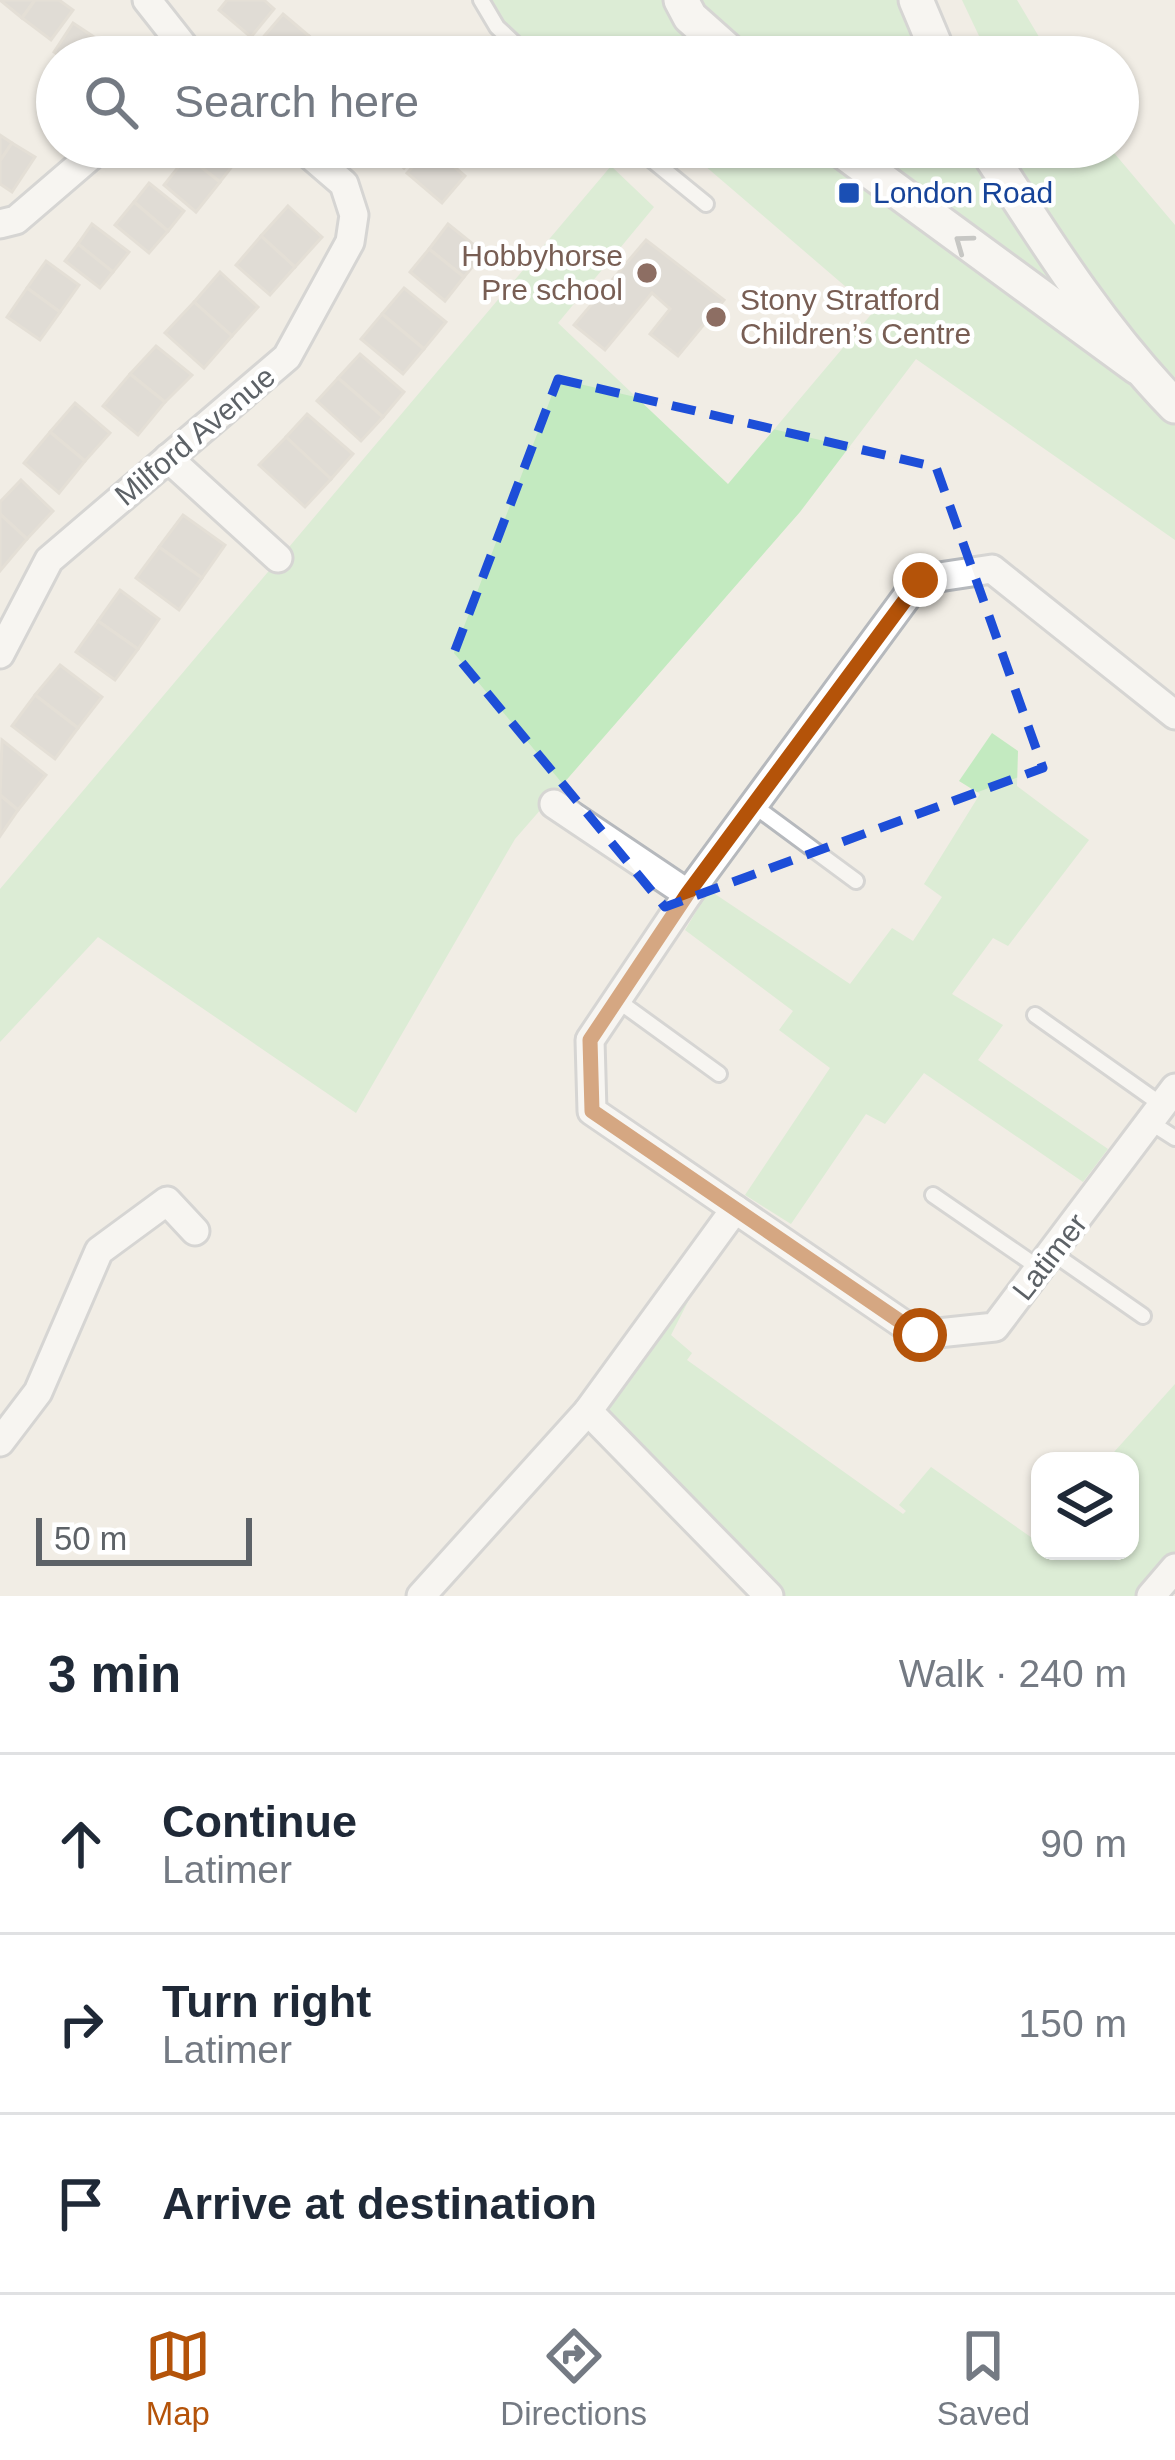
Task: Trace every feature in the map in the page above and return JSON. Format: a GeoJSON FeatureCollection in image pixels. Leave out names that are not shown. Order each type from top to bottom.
{"type":"FeatureCollection","features":[{"type":"Feature","properties":{"kind":"street"},"geometry":{"type":"LineString","coordinates":[[146,0],[175,36]]}},
{"type":"Feature","properties":{"kind":"street"},"geometry":{"type":"LineString","coordinates":[[680,0],[690,17],[711,36]]}},
{"type":"Feature","properties":{"kind":"street"},"geometry":{"type":"LineString","coordinates":[[916,0],[931,36]]}},
{"type":"Feature","properties":{"kind":"street"},"geometry":{"type":"LineString","coordinates":[[0,224],[16,220],[77,168]]}},
{"type":"Feature","properties":{"kind":"street","name":"Milford Avenue"},"geometry":{"type":"LineString","coordinates":[[0,654],[50,560],[287,357],[350,242],[354,215],[344,184],[325,168]]}},
{"type":"Feature","properties":{"kind":"street"},"geometry":{"type":"LineString","coordinates":[[863,168],[1137,367]]}},
{"type":"Feature","properties":{"kind":"street"},"geometry":{"type":"LineString","coordinates":[[999,168],[1067,273],[1137,367],[1175,406]]}},
{"type":"Feature","properties":{"kind":"street"},"geometry":{"type":"LineString","coordinates":[[168,458],[278,558]]}},
{"type":"Feature","properties":{"kind":"street","name":"Latimer"},"geometry":{"type":"LineString","coordinates":[[1163,1105],[994,1327],[920,1335],[592,1111],[590,1040],[688,893],[920,580],[992,569],[1175,715]]}},
{"type":"Feature","properties":{"kind":"street"},"geometry":{"type":"LineString","coordinates":[[554,804],[688,893]]}},
{"type":"Feature","properties":{"kind":"street"},"geometry":{"type":"LineString","coordinates":[[0,1442],[38,1392],[99,1250],[167,1201],[195,1231]]}},
{"type":"Feature","properties":{"kind":"street"},"geometry":{"type":"LineString","coordinates":[[421,1596],[587,1411],[735,1209]]}},
{"type":"Feature","properties":{"kind":"street"},"geometry":{"type":"LineString","coordinates":[[587,1411],[769,1596]]}},
{"type":"Feature","properties":{"kind":"street"},"geometry":{"type":"LineString","coordinates":[[1151,1596],[1175,1568]]}},
{"type":"Feature","properties":{"kind":"lane"},"geometry":{"type":"LineString","coordinates":[[481,0],[506,36]]}},
{"type":"Feature","properties":{"kind":"lane"},"geometry":{"type":"LineString","coordinates":[[662,168],[706,204]]}},
{"type":"Feature","properties":{"kind":"lane"},"geometry":{"type":"LineString","coordinates":[[753,806],[856,880]]}},
{"type":"Feature","properties":{"kind":"lane"},"geometry":{"type":"LineString","coordinates":[[616,1000],[719,1074]]}},
{"type":"Feature","properties":{"kind":"lane"},"geometry":{"type":"LineString","coordinates":[[1035,1015],[1163,1105],[1175,1138]]}},
{"type":"Feature","properties":{"kind":"lane"},"geometry":{"type":"LineString","coordinates":[[933,1195],[1143,1316]]}},
{"type":"Feature","properties":{"kind":"highlighted area"},"geometry":{"type":"Polygon","coordinates":[[[558,379],[936,467],[1043,768],[665,907],[454,653],[558,379]]]}},
{"type":"Feature","properties":{"kind":"green space"},"geometry":{"type":"Polygon","coordinates":[[[481,0],[670,0],[701,36],[511,36],[481,0]]]}},
{"type":"Feature","properties":{"kind":"green space"},"geometry":{"type":"Polygon","coordinates":[[[698,0],[916,0],[931,36],[736,36],[698,0]]]}},
{"type":"Feature","properties":{"kind":"green space"},"geometry":{"type":"Polygon","coordinates":[[[962,0],[1017,0],[1038,36],[979,36],[962,0]]]}},
{"type":"Feature","properties":{"kind":"green space"},"geometry":{"type":"Polygon","coordinates":[[[609,168],[654,207],[558,323],[728,484],[874,311],[707,168],[999,168],[1018,195],[1016,168],[1127,168],[1175,225],[1175,540],[916,359],[800,512],[515,839],[356,1113],[98,937],[0,1042],[0,889],[609,168]]]}},
{"type":"Feature","properties":{"kind":"green space"},"geometry":{"type":"Polygon","coordinates":[[[992,733],[1018,751],[1017,786],[1089,840],[1008,946],[993,938],[952,994],[1003,1025],[978,1060],[1108,1149],[1083,1182],[924,1073],[885,1124],[866,1114],[791,1224],[745,1195],[830,1068],[779,1030],[793,1011],[685,930],[709,890],[850,984],[892,928],[913,941],[942,897],[924,884],[980,794],[959,781],[992,733]]]}},
{"type":"Feature","properties":{"kind":"green space"},"geometry":{"type":"Polygon","coordinates":[[[735,1209],[671,1335],[692,1353],[687,1360],[903,1514],[906,1511],[899,1505],[931,1467],[1031,1537],[1031,1560],[1139,1560],[1139,1452],[1114,1452],[1175,1384],[1175,1568],[1151,1596],[769,1596],[588,1411],[735,1209]]]}},
{"type":"Feature","properties":{"kind":"building"},"geometry":{"type":"Polygon","coordinates":[[[0,0],[35,0],[22,18],[0,0]]]}},
{"type":"Feature","properties":{"kind":"building"},"geometry":{"type":"Polygon","coordinates":[[[35,0],[59,0],[73,10],[54,36],[46,36],[22,18],[35,0]]]}},
{"type":"Feature","properties":{"kind":"building"},"geometry":{"type":"Polygon","coordinates":[[[227,0],[264,0],[274,9],[252,36],[219,10],[227,0]]]}},
{"type":"Feature","properties":{"kind":"building"},"geometry":{"type":"Polygon","coordinates":[[[283,14],[309,36],[264,36],[283,14]]]}},
{"type":"Feature","properties":{"kind":"building"},"geometry":{"type":"Polygon","coordinates":[[[73,23],[92,36],[64,36],[73,23]]]}},
{"type":"Feature","properties":{"kind":"building"},"geometry":{"type":"Polygon","coordinates":[[[0,135],[12,143],[0,161],[0,135]]]}},
{"type":"Feature","properties":{"kind":"building"},"geometry":{"type":"Polygon","coordinates":[[[12,143],[35,157],[12,192],[0,184],[0,161],[12,143]]]}},
{"type":"Feature","properties":{"kind":"building"},"geometry":{"type":"Polygon","coordinates":[[[177,168],[202,168],[220,182],[196,212],[164,185],[177,168]]]}},
{"type":"Feature","properties":{"kind":"building"},"geometry":{"type":"Polygon","coordinates":[[[202,168],[231,168],[220,182],[202,168]]]}},
{"type":"Feature","properties":{"kind":"building"},"geometry":{"type":"Polygon","coordinates":[[[412,168],[456,168],[465,176],[442,203],[407,173],[412,168]]]}},
{"type":"Feature","properties":{"kind":"building"},"geometry":{"type":"Polygon","coordinates":[[[149,183],[184,211],[168,231],[134,202],[149,183]]]}},
{"type":"Feature","properties":{"kind":"building"},"geometry":{"type":"Polygon","coordinates":[[[134,202],[168,231],[149,253],[115,225],[134,202]]]}},
{"type":"Feature","properties":{"kind":"building"},"geometry":{"type":"Polygon","coordinates":[[[288,206],[322,237],[295,267],[261,236],[288,206]]]}},
{"type":"Feature","properties":{"kind":"building"},"geometry":{"type":"Polygon","coordinates":[[[92,224],[129,252],[113,272],[78,244],[92,224]]]}},
{"type":"Feature","properties":{"kind":"building"},"geometry":{"type":"Polygon","coordinates":[[[448,224],[484,253],[464,277],[429,249],[448,224]]]}},
{"type":"Feature","properties":{"kind":"building"},"geometry":{"type":"Polygon","coordinates":[[[261,236],[295,267],[270,295],[236,265],[261,236]]]}},
{"type":"Feature","properties":{"kind":"building"},"geometry":{"type":"Polygon","coordinates":[[[646,240],[724,300],[678,356],[650,334],[670,309],[652,293],[605,350],[574,325],[646,240]]]}},
{"type":"Feature","properties":{"kind":"building"},"geometry":{"type":"Polygon","coordinates":[[[78,244],[113,272],[100,288],[65,261],[78,244]]]}},
{"type":"Feature","properties":{"kind":"building"},"geometry":{"type":"Polygon","coordinates":[[[429,249],[464,277],[445,301],[410,272],[429,249]]]}},
{"type":"Feature","properties":{"kind":"building"},"geometry":{"type":"Polygon","coordinates":[[[46,261],[79,285],[60,312],[27,288],[46,261]]]}},
{"type":"Feature","properties":{"kind":"building"},"geometry":{"type":"Polygon","coordinates":[[[220,272],[258,307],[232,336],[194,302],[220,272]]]}},
{"type":"Feature","properties":{"kind":"building"},"geometry":{"type":"Polygon","coordinates":[[[27,288],[60,312],[40,340],[7,317],[27,288]]]}},
{"type":"Feature","properties":{"kind":"building"},"geometry":{"type":"Polygon","coordinates":[[[404,288],[446,322],[424,349],[382,314],[404,288]]]}},
{"type":"Feature","properties":{"kind":"building"},"geometry":{"type":"Polygon","coordinates":[[[194,302],[232,336],[204,368],[165,333],[194,302]]]}},
{"type":"Feature","properties":{"kind":"building"},"geometry":{"type":"Polygon","coordinates":[[[382,314],[424,349],[403,374],[361,339],[382,314]]]}},
{"type":"Feature","properties":{"kind":"building"},"geometry":{"type":"Polygon","coordinates":[[[156,346],[192,375],[165,402],[130,374],[156,346]]]}},
{"type":"Feature","properties":{"kind":"building"},"geometry":{"type":"Polygon","coordinates":[[[360,354],[404,392],[383,417],[338,378],[360,354]]]}},
{"type":"Feature","properties":{"kind":"building"},"geometry":{"type":"Polygon","coordinates":[[[130,374],[165,402],[138,435],[103,406],[130,374]]]}},
{"type":"Feature","properties":{"kind":"building"},"geometry":{"type":"Polygon","coordinates":[[[338,378],[383,417],[361,441],[317,401],[338,378]]]}},
{"type":"Feature","properties":{"kind":"building"},"geometry":{"type":"Polygon","coordinates":[[[75,403],[110,433],[85,461],[50,432],[75,403]]]}},
{"type":"Feature","properties":{"kind":"building"},"geometry":{"type":"Polygon","coordinates":[[[307,414],[353,454],[331,479],[286,437],[307,414]]]}},
{"type":"Feature","properties":{"kind":"building"},"geometry":{"type":"Polygon","coordinates":[[[50,432],[85,461],[59,493],[24,463],[50,432]]]}},
{"type":"Feature","properties":{"kind":"building"},"geometry":{"type":"Polygon","coordinates":[[[286,437],[331,479],[305,507],[259,465],[286,437]]]}},
{"type":"Feature","properties":{"kind":"building"},"geometry":{"type":"Polygon","coordinates":[[[21,480],[53,511],[27,539],[0,514],[0,502],[21,480]]]}},
{"type":"Feature","properties":{"kind":"building"},"geometry":{"type":"Polygon","coordinates":[[[0,514],[27,539],[0,571],[0,514]]]}},
{"type":"Feature","properties":{"kind":"building"},"geometry":{"type":"Polygon","coordinates":[[[183,515],[225,545],[202,578],[159,547],[183,515]]]}},
{"type":"Feature","properties":{"kind":"building"},"geometry":{"type":"Polygon","coordinates":[[[159,547],[202,578],[179,610],[136,578],[159,547]]]}},
{"type":"Feature","properties":{"kind":"building"},"geometry":{"type":"Polygon","coordinates":[[[120,590],[159,619],[138,649],[98,621],[120,590]]]}},
{"type":"Feature","properties":{"kind":"building"},"geometry":{"type":"Polygon","coordinates":[[[98,621],[138,649],[115,680],[76,652],[98,621]]]}},
{"type":"Feature","properties":{"kind":"building"},"geometry":{"type":"Polygon","coordinates":[[[60,665],[102,697],[78,728],[35,695],[60,665]]]}},
{"type":"Feature","properties":{"kind":"building"},"geometry":{"type":"Polygon","coordinates":[[[35,695],[78,728],[55,759],[12,726],[35,695]]]}},
{"type":"Feature","properties":{"kind":"building"},"geometry":{"type":"Polygon","coordinates":[[[2,740],[46,775],[18,810],[0,795],[2,740]]]}},
{"type":"Feature","properties":{"kind":"building"},"geometry":{"type":"Polygon","coordinates":[[[0,795],[18,810],[0,836],[0,795]]]}},
{"type":"Feature","properties":{"kind":"place","name":"London Road"},"geometry":{"type":"Point","coordinates":[849,193]}},
{"type":"Feature","properties":{"kind":"place","name":"Hobbyhorse Pre school"},"geometry":{"type":"Point","coordinates":[647,273]}},
{"type":"Feature","properties":{"kind":"place","name":"Stony Stratford Children’s Centre"},"geometry":{"type":"Point","coordinates":[716,317]}},
{"type":"Feature","properties":{"kind":"route"},"geometry":{"type":"LineString","coordinates":[[920,580],[688,893],[590,1040],[592,1111],[920,1335]]}}]}
